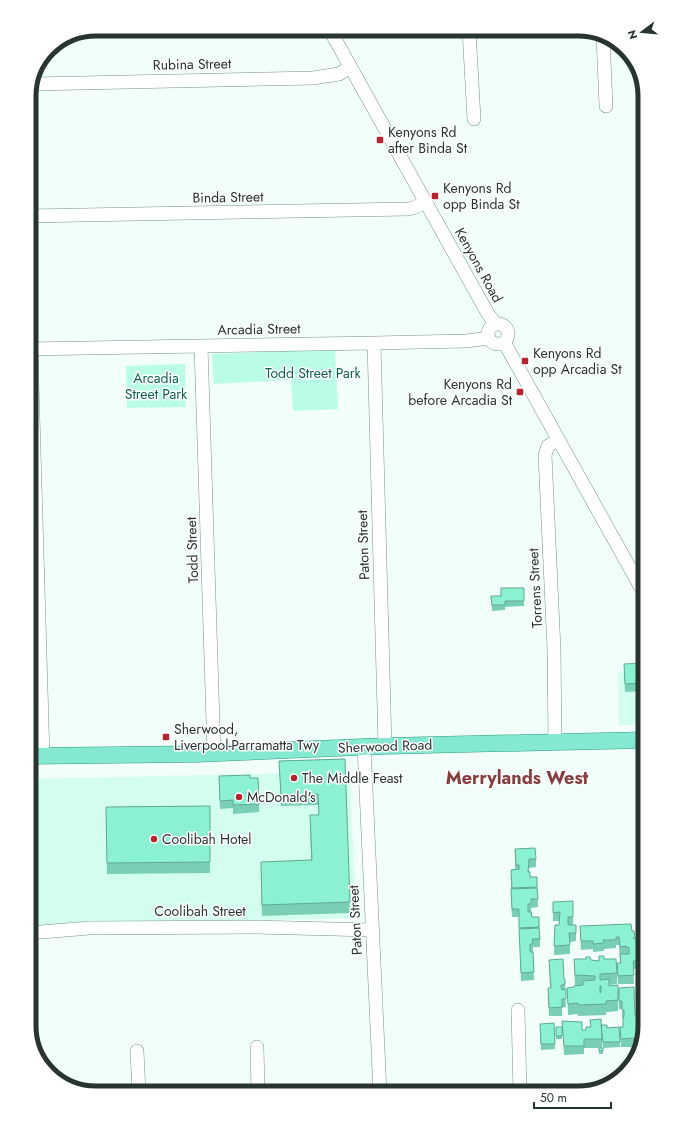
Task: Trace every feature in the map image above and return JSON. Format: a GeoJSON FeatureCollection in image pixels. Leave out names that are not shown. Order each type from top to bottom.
{"type":"FeatureCollection","features":[{"type":"Feature","properties":{"kind":"main road","name":"Sherwood Road"},"geometry":{"type":"LineString","coordinates":[[36,757],[214,754],[364,746],[638,740]]}},
{"type":"Feature","properties":{"kind":"street","name":"Kenyons Road"},"geometry":{"type":"LineString","coordinates":[[333,36],[488,314],[496,324]]}},
{"type":"Feature","properties":{"kind":"street"},"geometry":{"type":"LineString","coordinates":[[468,36],[474,119]]}},
{"type":"Feature","properties":{"kind":"street"},"geometry":{"type":"LineString","coordinates":[[603,42],[606,106]]}},
{"type":"Feature","properties":{"kind":"street","name":"Rubina Street"},"geometry":{"type":"LineString","coordinates":[[37,84],[313,78],[339,74],[350,67]]}},
{"type":"Feature","properties":{"kind":"street","name":"Binda Street"},"geometry":{"type":"LineString","coordinates":[[36,216],[408,209],[418,207],[426,202]]}},
{"type":"Feature","properties":{"kind":"street"},"geometry":{"type":"LineString","coordinates":[[496,324],[503,325],[507,330],[508,336],[501,344],[496,344],[489,338],[488,334],[491,326],[496,324]]}},
{"type":"Feature","properties":{"kind":"street","name":"Arcadia Street"},"geometry":{"type":"LineString","coordinates":[[36,349],[466,341],[489,338]]}},
{"type":"Feature","properties":{"kind":"street"},"geometry":{"type":"LineString","coordinates":[[504,342],[638,583]]}},
{"type":"Feature","properties":{"kind":"street","name":"Paton Street"},"geometry":{"type":"LineString","coordinates":[[374,343],[385,746]]}},
{"type":"Feature","properties":{"kind":"street","name":"Todd Street"},"geometry":{"type":"LineString","coordinates":[[201,346],[214,754]]}},
{"type":"Feature","properties":{"kind":"street","name":"Torrens Street"},"geometry":{"type":"LineString","coordinates":[[555,742],[554,650],[545,455],[548,446],[558,440]]}},
{"type":"Feature","properties":{"kind":"street","name":"Paton Street"},"geometry":{"type":"LineString","coordinates":[[364,746],[371,930],[380,1086]]}},
{"type":"Feature","properties":{"kind":"street","name":"Coolibah Street"},"geometry":{"type":"LineString","coordinates":[[36,932],[90,928],[255,927],[371,930]]}},
{"type":"Feature","properties":{"kind":"street"},"geometry":{"type":"LineString","coordinates":[[518,1010],[520,1086]]}},
{"type":"Feature","properties":{"kind":"street"},"geometry":{"type":"LineString","coordinates":[[257,1047],[258,1086]]}},
{"type":"Feature","properties":{"kind":"street"},"geometry":{"type":"LineString","coordinates":[[137,1051],[139,1086]]}},
{"type":"Feature","properties":{"kind":"shaded area"},"geometry":{"type":"Polygon","coordinates":[[[638,671],[638,725],[619,725],[618,672],[638,671]]]}},
{"type":"Feature","properties":{"kind":"shaded area"},"geometry":{"type":"Polygon","coordinates":[[[347,772],[350,777],[356,912],[350,918],[36,926],[36,779],[347,772]]]}},
{"type":"Feature","properties":{"kind":"green space","name":"Todd Street Park"},"geometry":{"type":"Polygon","coordinates":[[[335,349],[338,409],[293,411],[291,380],[214,384],[212,354],[335,349]]]}},
{"type":"Feature","properties":{"kind":"green space","name":"Arcadia Street Park"},"geometry":{"type":"Polygon","coordinates":[[[185,364],[186,407],[127,408],[126,366],[185,364]]]}},
{"type":"Feature","properties":{"kind":"building"},"geometry":{"type":"Polygon","coordinates":[[[501,588],[524,588],[524,601],[505,601],[505,605],[492,605],[491,596],[501,596],[501,588]]]}},
{"type":"Feature","properties":{"kind":"building"},"geometry":{"type":"Polygon","coordinates":[[[638,663],[638,683],[625,684],[624,664],[638,663]]]}},
{"type":"Feature","properties":{"kind":"building"},"geometry":{"type":"Polygon","coordinates":[[[345,759],[350,902],[262,905],[261,862],[312,860],[310,815],[319,815],[318,794],[281,795],[279,761],[345,759]]]}},
{"type":"Feature","properties":{"kind":"building","name":"McDonald's"},"geometry":{"type":"Polygon","coordinates":[[[250,775],[250,778],[258,778],[259,804],[233,805],[233,800],[220,801],[219,776],[250,775]]]}},
{"type":"Feature","properties":{"kind":"building"},"geometry":{"type":"Polygon","coordinates":[[[210,806],[210,862],[107,863],[106,807],[210,806]]]}},
{"type":"Feature","properties":{"kind":"building"},"geometry":{"type":"Polygon","coordinates":[[[535,848],[536,859],[529,859],[528,872],[530,872],[530,877],[537,877],[537,887],[512,888],[511,870],[519,869],[519,865],[516,865],[515,849],[535,848]]]}},
{"type":"Feature","properties":{"kind":"building"},"geometry":{"type":"Polygon","coordinates":[[[537,888],[538,899],[531,899],[531,904],[528,904],[528,912],[531,912],[532,917],[539,917],[539,927],[519,928],[519,909],[512,909],[511,889],[537,888]]]}},
{"type":"Feature","properties":{"kind":"building"},"geometry":{"type":"Polygon","coordinates":[[[573,901],[573,917],[568,917],[568,925],[576,925],[576,933],[569,933],[570,945],[554,946],[555,925],[559,925],[560,912],[553,913],[553,902],[573,901]]]}},
{"type":"Feature","properties":{"kind":"building"},"geometry":{"type":"Polygon","coordinates":[[[631,924],[635,937],[633,938],[637,939],[638,942],[638,961],[633,961],[634,975],[618,976],[617,963],[621,963],[620,954],[629,954],[629,947],[620,947],[619,937],[616,937],[616,940],[603,940],[604,943],[593,944],[593,941],[581,941],[580,926],[631,924]]]}},
{"type":"Feature","properties":{"kind":"building"},"geometry":{"type":"Polygon","coordinates":[[[539,928],[540,939],[532,939],[533,944],[530,944],[530,952],[533,952],[534,972],[521,973],[519,929],[539,928]]]}},
{"type":"Feature","properties":{"kind":"building"},"geometry":{"type":"Polygon","coordinates":[[[599,956],[604,956],[604,959],[616,959],[617,973],[600,974],[600,980],[609,979],[609,986],[618,985],[618,1000],[606,1001],[606,1004],[568,1004],[567,988],[583,985],[583,981],[595,980],[595,976],[575,975],[574,959],[586,959],[586,957],[590,957],[591,960],[599,961],[599,956]]]}},
{"type":"Feature","properties":{"kind":"building"},"geometry":{"type":"Polygon","coordinates":[[[563,959],[565,984],[561,985],[561,987],[562,990],[566,989],[566,999],[562,999],[562,1007],[549,1008],[548,988],[551,988],[549,960],[563,959]]]}},
{"type":"Feature","properties":{"kind":"building"},"geometry":{"type":"Polygon","coordinates":[[[634,987],[635,1015],[638,1015],[636,1038],[621,1039],[620,1027],[623,1027],[624,1010],[622,1010],[622,1001],[619,1001],[619,988],[634,987]]]}},
{"type":"Feature","properties":{"kind":"building"},"geometry":{"type":"Polygon","coordinates":[[[601,1019],[602,1039],[584,1039],[584,1046],[564,1046],[562,1021],[582,1022],[582,1030],[586,1030],[586,1027],[591,1027],[590,1020],[601,1019]]]}},
{"type":"Feature","properties":{"kind":"building"},"geometry":{"type":"Polygon","coordinates":[[[554,1023],[555,1044],[541,1044],[540,1024],[554,1023]]]}},
{"type":"Feature","properties":{"kind":"building"},"geometry":{"type":"Polygon","coordinates":[[[601,1025],[607,1025],[607,1028],[619,1027],[620,1042],[603,1042],[601,1025]]]}},
{"type":"Feature","properties":{"kind":"building"},"geometry":{"type":"Polygon","coordinates":[[[556,1027],[562,1027],[562,1036],[556,1036],[556,1027]]]}},
{"type":"Feature","properties":{"kind":"building"},"geometry":{"type":"Polygon","coordinates":[[[599,1048],[603,1048],[603,1051],[599,1051],[599,1048]]]}},
{"type":"Feature","properties":{"kind":"place","name":"Kenyons Rd after Binda St"},"geometry":{"type":"Point","coordinates":[380,140]}},
{"type":"Feature","properties":{"kind":"place","name":"Kenyons Rd opp Binda St"},"geometry":{"type":"Point","coordinates":[435,196]}},
{"type":"Feature","properties":{"kind":"place","name":"Kenyons Rd opp Arcadia St"},"geometry":{"type":"Point","coordinates":[525,361]}},
{"type":"Feature","properties":{"kind":"place","name":"Kenyons Rd before Arcadia St"},"geometry":{"type":"Point","coordinates":[520,392]}},
{"type":"Feature","properties":{"kind":"place","name":"Sherwood, Liverpool-Parramatta Twy"},"geometry":{"type":"Point","coordinates":[166,737]}},
{"type":"Feature","properties":{"kind":"place","name":"The Middle Feast"},"geometry":{"type":"Point","coordinates":[294,778]}},
{"type":"Feature","properties":{"kind":"place","name":"McDonald's"},"geometry":{"type":"Point","coordinates":[239,797]}},
{"type":"Feature","properties":{"kind":"place","name":"Coolibah Hotel"},"geometry":{"type":"Point","coordinates":[154,839]}},
{"type":"Feature","properties":{"kind":"district","name":"Merrylands West"},"geometry":{"type":"Point","coordinates":[517,778]}}]}
